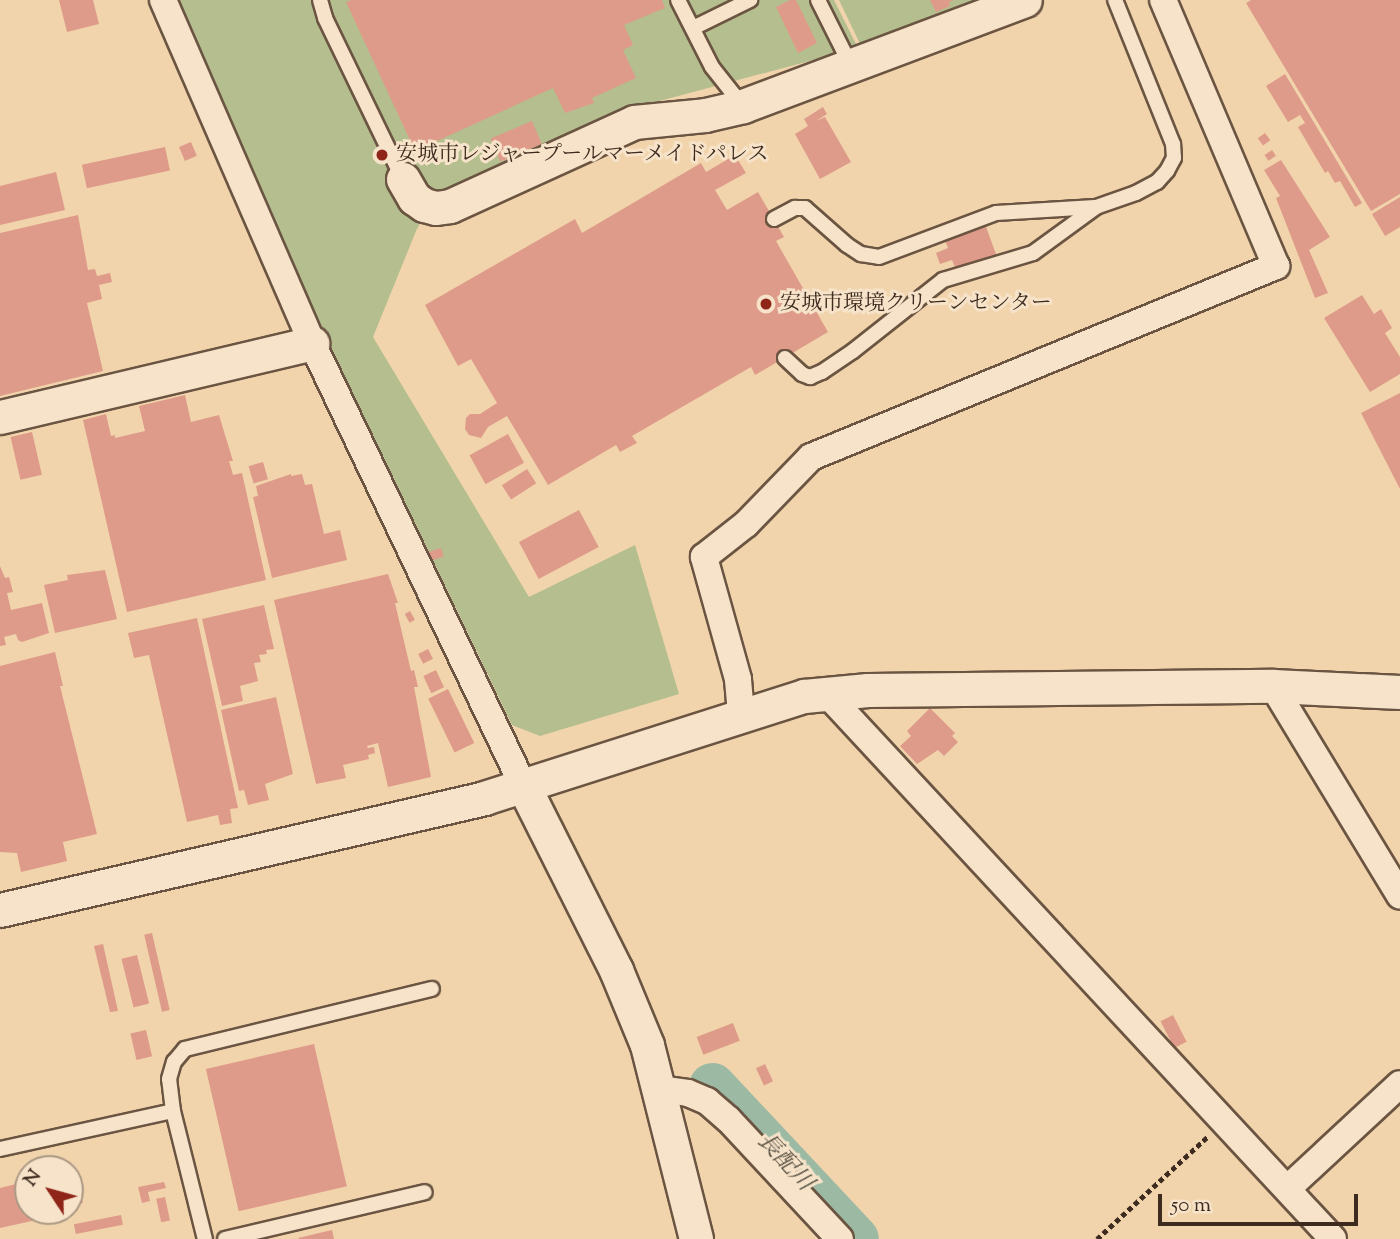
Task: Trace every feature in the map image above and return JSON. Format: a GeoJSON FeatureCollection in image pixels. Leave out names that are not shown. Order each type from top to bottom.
{"type":"FeatureCollection","features":[{"type":"Feature","properties":{"kind":"street"},"geometry":{"type":"LineString","coordinates":[[163,0],[312,343],[524,787],[616,970],[647,1045],[696,1239]]}},
{"type":"Feature","properties":{"kind":"street"},"geometry":{"type":"LineString","coordinates":[[403,179],[414,198],[424,205],[436,208],[450,206],[634,122],[705,115],[743,106],[1025,0]]}},
{"type":"Feature","properties":{"kind":"street"},"geometry":{"type":"LineString","coordinates":[[741,714],[738,679],[704,557],[746,524],[811,457],[1276,266],[1163,0]]}},
{"type":"Feature","properties":{"kind":"street"},"geometry":{"type":"LineString","coordinates":[[0,417],[312,343]]}},
{"type":"Feature","properties":{"kind":"street"},"geometry":{"type":"LineString","coordinates":[[0,910],[524,787],[804,695],[1273,686],[1400,692]]}},
{"type":"Feature","properties":{"kind":"street"},"geometry":{"type":"LineString","coordinates":[[1273,686],[1400,896]]}},
{"type":"Feature","properties":{"kind":"street"},"geometry":{"type":"LineString","coordinates":[[826,693],[1333,1239]]}},
{"type":"Feature","properties":{"kind":"street"},"geometry":{"type":"LineString","coordinates":[[1287,1189],[1400,1084]]}},
{"type":"Feature","properties":{"kind":"street"},"geometry":{"type":"LineString","coordinates":[[660,1089],[688,1093],[707,1101],[728,1119],[840,1239]]}},
{"type":"Feature","properties":{"kind":"lane"},"geometry":{"type":"LineString","coordinates":[[320,0],[326,18],[403,179]]}},
{"type":"Feature","properties":{"kind":"lane"},"geometry":{"type":"LineString","coordinates":[[678,0],[712,67],[743,106]]}},
{"type":"Feature","properties":{"kind":"lane"},"geometry":{"type":"LineString","coordinates":[[693,29],[750,0]]}},
{"type":"Feature","properties":{"kind":"lane"},"geometry":{"type":"LineString","coordinates":[[818,0],[851,66]]}},
{"type":"Feature","properties":{"kind":"lane"},"geometry":{"type":"LineString","coordinates":[[785,358],[802,374],[810,377],[822,372],[943,280],[1033,253],[1096,207],[1157,182],[1174,158],[1173,144],[1115,0]]}},
{"type":"Feature","properties":{"kind":"lane"},"geometry":{"type":"LineString","coordinates":[[774,219],[794,208],[805,208],[847,245],[861,254],[879,257],[996,213],[1096,207]]}},
{"type":"Feature","properties":{"kind":"lane"},"geometry":{"type":"LineString","coordinates":[[205,1239],[173,1111],[169,1079],[174,1062],[185,1049],[432,989]]}},
{"type":"Feature","properties":{"kind":"lane"},"geometry":{"type":"LineString","coordinates":[[0,1149],[173,1111]]}},
{"type":"Feature","properties":{"kind":"lane"},"geometry":{"type":"LineString","coordinates":[[225,1239],[425,1192]]}},
{"type":"Feature","properties":{"kind":"path"},"geometry":{"type":"LineString","coordinates":[[1097,1239],[1224,1121]]}},
{"type":"Feature","properties":{"kind":"green space","name":"安城市レジャープールマーメイドパレス"},"geometry":{"type":"Polygon","coordinates":[[[174,0],[834,0],[858,48],[611,114],[435,195],[416,231],[373,337],[529,597],[635,545],[679,694],[540,736],[512,725],[314,312],[311,314],[174,0]]]}},
{"type":"Feature","properties":{"kind":"green space"},"geometry":{"type":"Polygon","coordinates":[[[839,0],[986,0],[862,48],[839,0]]]}},
{"type":"Feature","properties":{"kind":"building"},"geometry":{"type":"Polygon","coordinates":[[[59,0],[93,0],[99,24],[67,32],[59,0]]]}},
{"type":"Feature","properties":{"kind":"building"},"geometry":{"type":"Polygon","coordinates":[[[662,0],[665,8],[624,25],[633,45],[623,50],[636,78],[592,98],[594,103],[565,113],[553,88],[415,151],[346,2],[662,0]]]}},
{"type":"Feature","properties":{"kind":"building"},"geometry":{"type":"Polygon","coordinates":[[[796,0],[817,43],[798,53],[776,7],[796,0]]]}},
{"type":"Feature","properties":{"kind":"building"},"geometry":{"type":"Polygon","coordinates":[[[930,0],[954,0],[949,2],[950,6],[936,12],[930,0]]]}},
{"type":"Feature","properties":{"kind":"building"},"geometry":{"type":"Polygon","coordinates":[[[1251,0],[1400,0],[1400,194],[1371,211],[1246,3],[1251,0]]]}},
{"type":"Feature","properties":{"kind":"building"},"geometry":{"type":"Polygon","coordinates":[[[1285,74],[1362,203],[1355,207],[1340,181],[1335,183],[1328,171],[1325,173],[1298,127],[1305,123],[1300,115],[1288,122],[1266,86],[1285,74]]]}},
{"type":"Feature","properties":{"kind":"building"},"geometry":{"type":"Polygon","coordinates":[[[823,107],[827,114],[816,121],[825,117],[851,162],[820,179],[795,134],[808,126],[804,119],[823,107]]]}},
{"type":"Feature","properties":{"kind":"building"},"geometry":{"type":"Polygon","coordinates":[[[532,121],[542,144],[500,162],[491,139],[532,121]]]}},
{"type":"Feature","properties":{"kind":"building"},"geometry":{"type":"Polygon","coordinates":[[[1265,133],[1270,140],[1263,146],[1258,138],[1265,133]]]}},
{"type":"Feature","properties":{"kind":"building"},"geometry":{"type":"Polygon","coordinates":[[[191,142],[197,156],[185,161],[179,147],[191,142]]]}},
{"type":"Feature","properties":{"kind":"building"},"geometry":{"type":"Polygon","coordinates":[[[165,147],[170,170],[87,188],[82,165],[165,147]]]}},
{"type":"Feature","properties":{"kind":"building"},"geometry":{"type":"Polygon","coordinates":[[[1272,150],[1276,156],[1268,161],[1265,155],[1272,150]]]}},
{"type":"Feature","properties":{"kind":"building"},"geometry":{"type":"Polygon","coordinates":[[[735,155],[746,173],[715,190],[727,210],[758,192],[784,237],[776,241],[828,332],[755,375],[751,367],[632,436],[637,443],[620,452],[616,445],[548,485],[507,416],[488,427],[481,438],[469,435],[465,429],[466,418],[470,414],[480,414],[497,403],[471,359],[458,366],[425,305],[575,219],[582,233],[701,163],[706,172],[735,155]]]}},
{"type":"Feature","properties":{"kind":"building"},"geometry":{"type":"Polygon","coordinates":[[[1281,160],[1330,237],[1309,250],[1328,293],[1315,298],[1276,198],[1280,196],[1264,170],[1281,160]]]}},
{"type":"Feature","properties":{"kind":"building"},"geometry":{"type":"Polygon","coordinates":[[[56,172],[65,210],[0,225],[0,186],[56,172]]]}},
{"type":"Feature","properties":{"kind":"building"},"geometry":{"type":"Polygon","coordinates":[[[1400,197],[1400,227],[1385,236],[1372,214],[1400,197]]]}},
{"type":"Feature","properties":{"kind":"building"},"geometry":{"type":"Polygon","coordinates":[[[981,213],[1000,265],[960,279],[952,260],[940,264],[936,253],[948,248],[940,228],[981,213]]]}},
{"type":"Feature","properties":{"kind":"building"},"geometry":{"type":"Polygon","coordinates":[[[78,215],[88,270],[95,269],[97,276],[110,273],[112,282],[99,285],[102,299],[87,303],[103,371],[0,396],[0,233],[78,215]]]}},
{"type":"Feature","properties":{"kind":"building"},"geometry":{"type":"Polygon","coordinates":[[[1362,295],[1374,314],[1381,309],[1392,328],[1385,333],[1400,357],[1400,374],[1370,392],[1324,318],[1362,295]]]}},
{"type":"Feature","properties":{"kind":"building"},"geometry":{"type":"Polygon","coordinates":[[[1400,393],[1400,489],[1361,413],[1400,393]]]}},
{"type":"Feature","properties":{"kind":"building"},"geometry":{"type":"Polygon","coordinates":[[[185,395],[191,422],[219,415],[233,461],[229,461],[233,475],[242,473],[266,580],[127,612],[83,420],[106,414],[111,436],[115,435],[115,438],[145,431],[139,406],[185,395]]]}},
{"type":"Feature","properties":{"kind":"building"},"geometry":{"type":"Polygon","coordinates":[[[32,432],[42,475],[20,480],[11,437],[32,432]]]}},
{"type":"Feature","properties":{"kind":"building"},"geometry":{"type":"Polygon","coordinates":[[[508,434],[524,463],[486,484],[470,455],[508,434]]]}},
{"type":"Feature","properties":{"kind":"building"},"geometry":{"type":"Polygon","coordinates":[[[263,462],[268,479],[254,483],[249,466],[263,462]]]}},
{"type":"Feature","properties":{"kind":"building"},"geometry":{"type":"Polygon","coordinates":[[[527,469],[536,483],[511,500],[502,485],[527,469]]]}},
{"type":"Feature","properties":{"kind":"building"},"geometry":{"type":"Polygon","coordinates":[[[291,474],[302,474],[305,485],[312,484],[324,534],[340,530],[347,560],[272,578],[253,497],[258,496],[256,486],[291,474]]]}},
{"type":"Feature","properties":{"kind":"building"},"geometry":{"type":"Polygon","coordinates":[[[579,510],[599,547],[539,579],[519,542],[579,510]]]}},
{"type":"Feature","properties":{"kind":"building"},"geometry":{"type":"Polygon","coordinates":[[[441,548],[444,557],[431,561],[429,552],[441,548]]]}},
{"type":"Feature","properties":{"kind":"building"},"geometry":{"type":"Polygon","coordinates":[[[0,566],[5,578],[9,577],[13,592],[7,593],[11,610],[42,603],[49,633],[22,642],[16,634],[4,637],[6,645],[0,646],[0,566]]]}},
{"type":"Feature","properties":{"kind":"building"},"geometry":{"type":"Polygon","coordinates":[[[105,570],[117,619],[55,633],[44,585],[68,580],[67,575],[105,570]]]}},
{"type":"Feature","properties":{"kind":"building"},"geometry":{"type":"Polygon","coordinates":[[[388,574],[398,603],[395,603],[411,671],[414,670],[418,687],[414,687],[431,777],[388,787],[378,743],[367,746],[374,747],[375,753],[368,755],[369,759],[343,765],[346,778],[316,784],[274,600],[388,574]]]}},
{"type":"Feature","properties":{"kind":"building"},"geometry":{"type":"Polygon","coordinates":[[[264,605],[274,649],[266,650],[267,654],[259,655],[261,662],[254,663],[258,681],[240,686],[243,701],[222,706],[202,619],[264,605]]]}},
{"type":"Feature","properties":{"kind":"building"},"geometry":{"type":"Polygon","coordinates":[[[410,611],[415,620],[410,623],[405,614],[410,611]]]}},
{"type":"Feature","properties":{"kind":"building"},"geometry":{"type":"Polygon","coordinates":[[[197,618],[238,808],[230,809],[232,823],[220,825],[218,815],[187,822],[149,655],[134,658],[128,633],[197,618]]]}},
{"type":"Feature","properties":{"kind":"building"},"geometry":{"type":"Polygon","coordinates":[[[428,649],[433,659],[423,664],[418,654],[428,649]]]}},
{"type":"Feature","properties":{"kind":"building"},"geometry":{"type":"Polygon","coordinates":[[[55,652],[63,686],[60,686],[97,834],[63,842],[67,861],[21,872],[17,853],[0,852],[0,666],[55,652]]]}},
{"type":"Feature","properties":{"kind":"building"},"geometry":{"type":"Polygon","coordinates":[[[436,670],[444,687],[431,693],[423,676],[436,670]]]}},
{"type":"Feature","properties":{"kind":"building"},"geometry":{"type":"Polygon","coordinates":[[[448,689],[474,743],[455,753],[428,699],[448,689]]]}},
{"type":"Feature","properties":{"kind":"building"},"geometry":{"type":"Polygon","coordinates":[[[276,697],[293,774],[265,784],[269,800],[248,805],[244,790],[239,791],[221,710],[276,697]]]}},
{"type":"Feature","properties":{"kind":"building"},"geometry":{"type":"Polygon","coordinates":[[[930,708],[955,733],[952,736],[958,742],[944,756],[938,750],[917,764],[900,746],[911,736],[907,731],[930,708]]]}},
{"type":"Feature","properties":{"kind":"building"},"geometry":{"type":"Polygon","coordinates":[[[152,933],[170,1010],[162,1012],[144,935],[152,933]]]}},
{"type":"Feature","properties":{"kind":"building"},"geometry":{"type":"Polygon","coordinates":[[[103,944],[118,1011],[110,1012],[94,946],[103,944]]]}},
{"type":"Feature","properties":{"kind":"building"},"geometry":{"type":"Polygon","coordinates":[[[137,955],[149,1004],[134,1007],[121,959],[137,955]]]}},
{"type":"Feature","properties":{"kind":"building"},"geometry":{"type":"Polygon","coordinates":[[[1173,1015],[1187,1042],[1174,1048],[1161,1021],[1173,1015]]]}},
{"type":"Feature","properties":{"kind":"building"},"geometry":{"type":"Polygon","coordinates":[[[733,1023],[740,1041],[703,1055],[697,1037],[733,1023]]]}},
{"type":"Feature","properties":{"kind":"building"},"geometry":{"type":"Polygon","coordinates":[[[146,1030],[152,1056],[136,1060],[130,1034],[146,1030]]]}},
{"type":"Feature","properties":{"kind":"building"},"geometry":{"type":"Polygon","coordinates":[[[314,1044],[347,1186],[239,1211],[206,1069],[314,1044]]]}},
{"type":"Feature","properties":{"kind":"building"},"geometry":{"type":"Polygon","coordinates":[[[765,1064],[773,1081],[764,1085],[756,1068],[765,1064]]]}},
{"type":"Feature","properties":{"kind":"building"},"geometry":{"type":"Polygon","coordinates":[[[164,1182],[166,1188],[148,1192],[150,1201],[142,1203],[138,1187],[164,1182]]]}},
{"type":"Feature","properties":{"kind":"building"},"geometry":{"type":"Polygon","coordinates":[[[14,1184],[14,1225],[0,1228],[0,1188],[14,1184]]]}},
{"type":"Feature","properties":{"kind":"building"},"geometry":{"type":"Polygon","coordinates":[[[165,1197],[170,1220],[161,1222],[156,1199],[165,1197]]]}},
{"type":"Feature","properties":{"kind":"building"},"geometry":{"type":"Polygon","coordinates":[[[121,1215],[123,1225],[76,1234],[74,1225],[121,1215]]]}},
{"type":"Feature","properties":{"kind":"building"},"geometry":{"type":"Polygon","coordinates":[[[332,1230],[334,1239],[298,1238],[332,1230]]]}},
{"type":"Feature","properties":{"kind":"waterway","name":"長配川"},"geometry":{"type":"LineString","coordinates":[[712,1086],[855,1239]]}},
{"type":"Feature","properties":{"kind":"place","name":"安城市レジャープールマーメイドパレス"},"geometry":{"type":"Point","coordinates":[382,155]}},
{"type":"Feature","properties":{"kind":"place","name":"安城市環境クリーンセンター"},"geometry":{"type":"Point","coordinates":[766,304]}}]}
